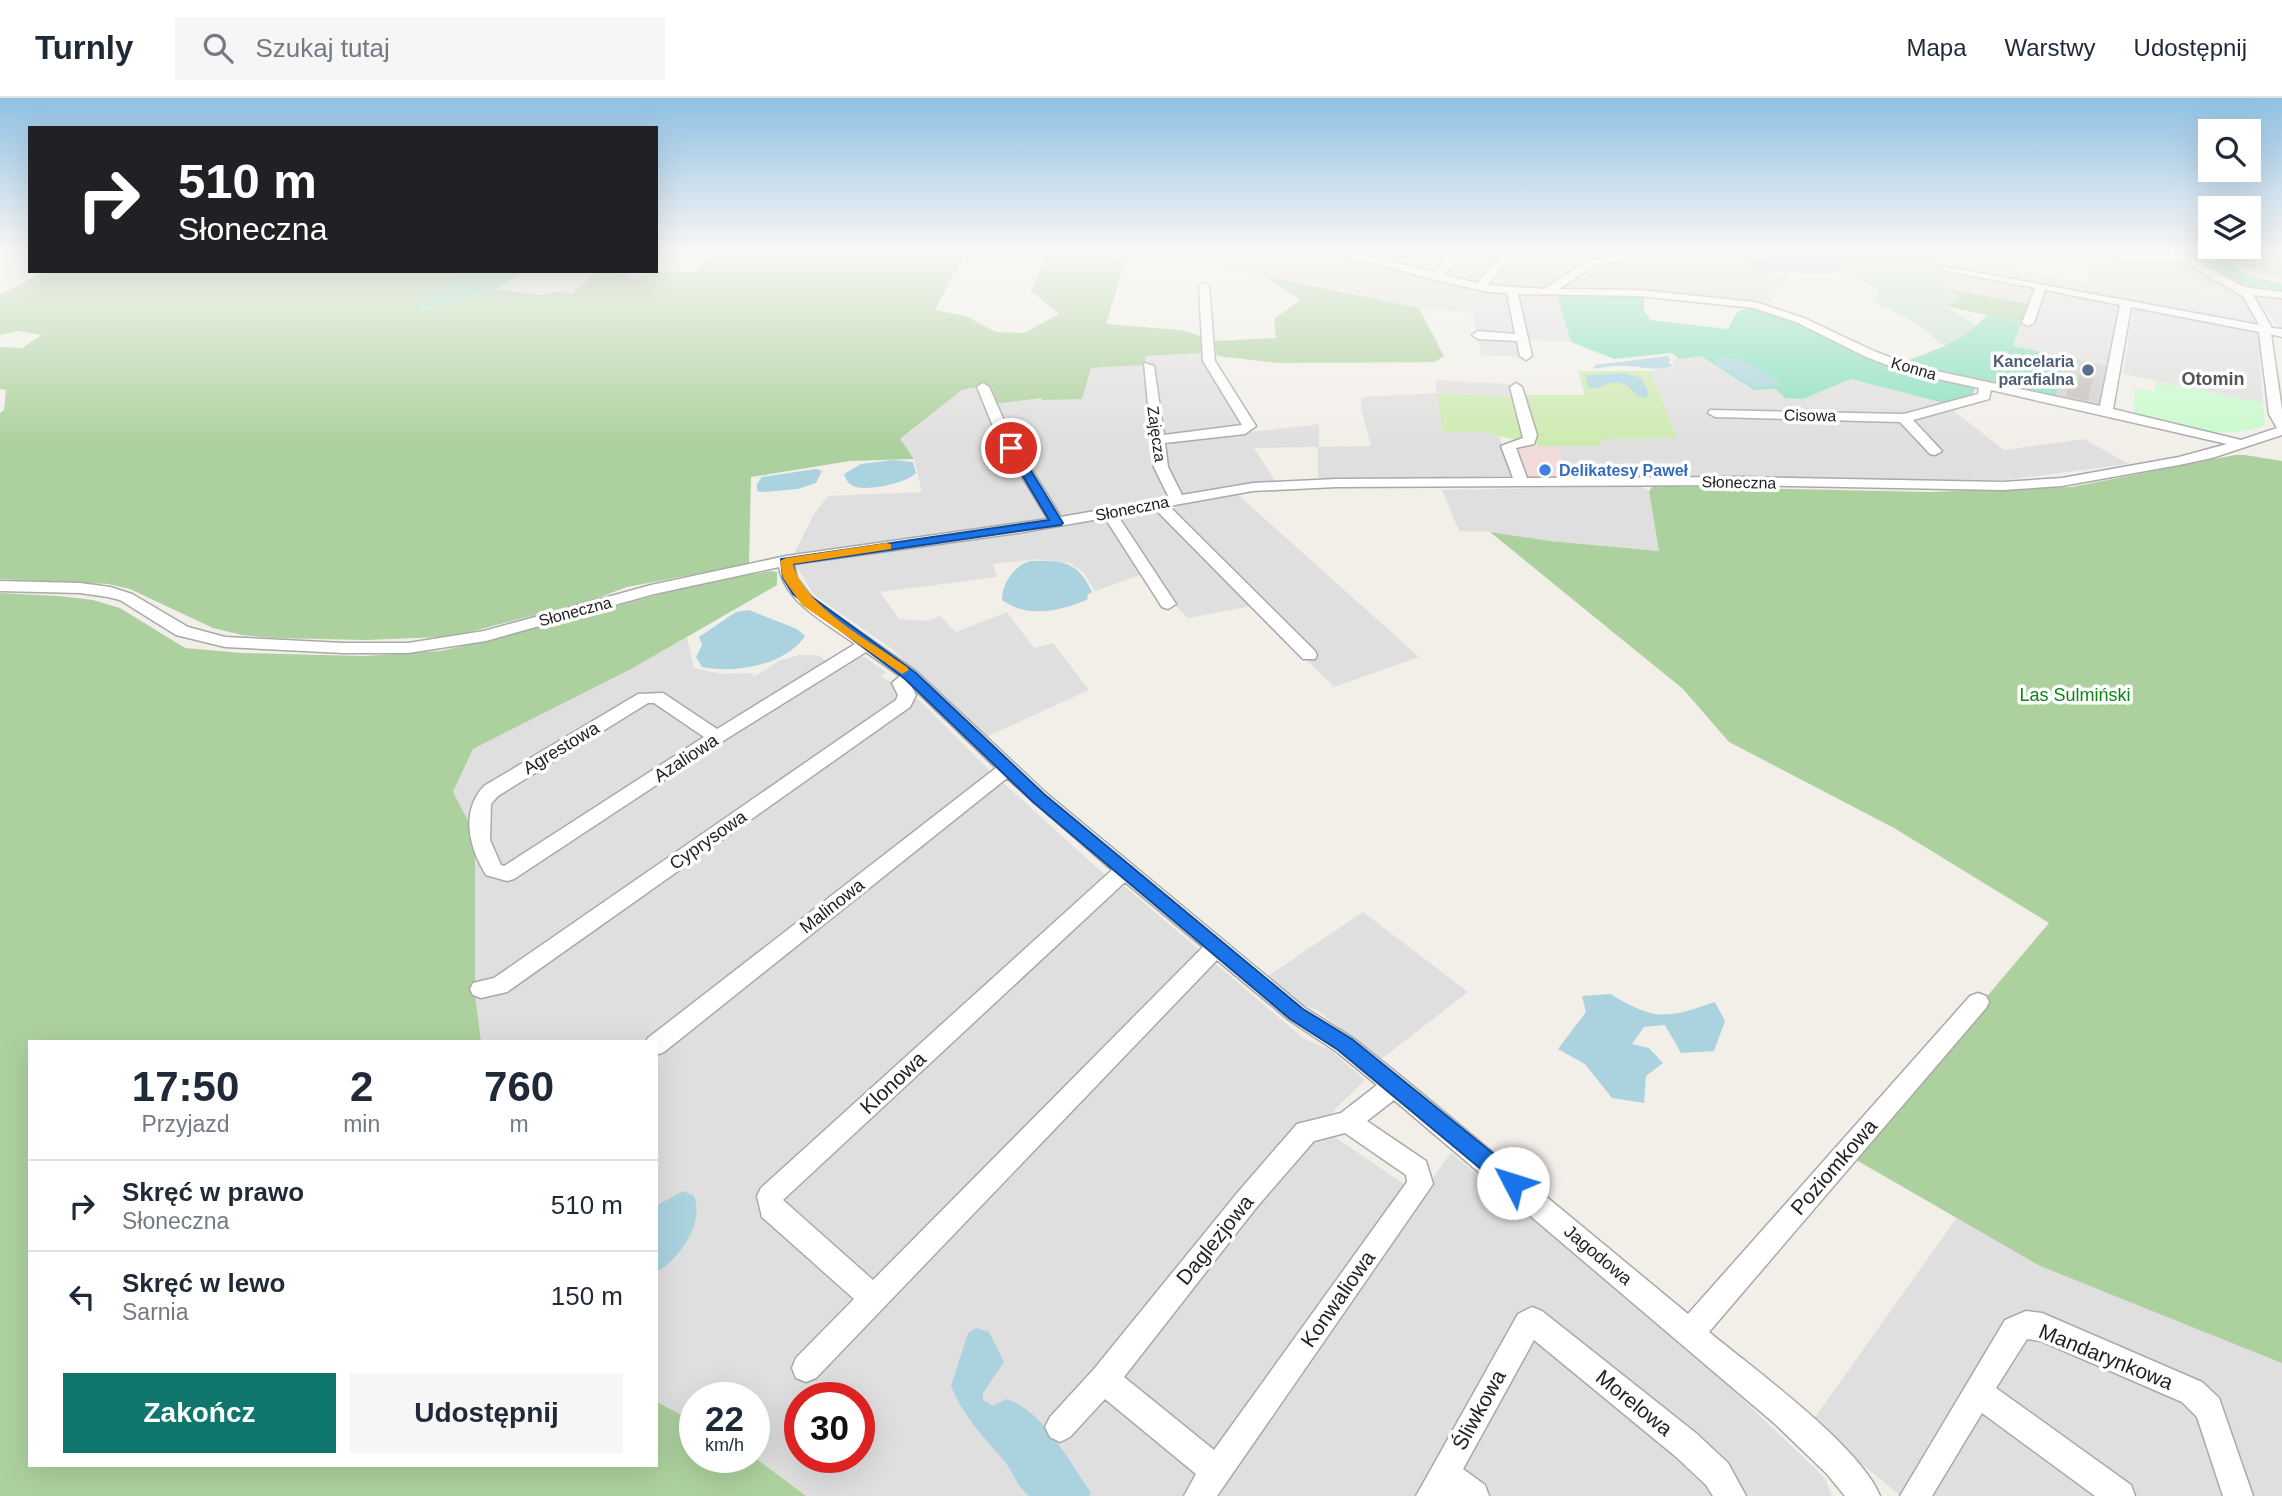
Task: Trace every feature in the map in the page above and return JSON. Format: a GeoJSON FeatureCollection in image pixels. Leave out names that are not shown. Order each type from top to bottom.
{"type":"FeatureCollection","features":[{"type":"Feature","properties":{"kind":"street"},"geometry":{"type":"LineString","coordinates":[[1158,440],[1245,430],[1249,426],[1209,361],[1206,314]]}},
{"type":"Feature","properties":{"kind":"street"},"geometry":{"type":"LineString","coordinates":[[1517,314],[1526,356]]}},
{"type":"Feature","properties":{"kind":"street","name":"Konna"},"geometry":{"type":"LineString","coordinates":[[1783,314],[1904,367],[2211,435],[2240,444]]}},
{"type":"Feature","properties":{"kind":"street"},"geometry":{"type":"LineString","coordinates":[[2028,323],[2031,314]]}},
{"type":"Feature","properties":{"kind":"street"},"geometry":{"type":"LineString","coordinates":[[2106,411],[2124,314]]}},
{"type":"Feature","properties":{"kind":"street"},"geometry":{"type":"LineString","coordinates":[[2184,314],[2282,333]]}},
{"type":"Feature","properties":{"kind":"street"},"geometry":{"type":"LineString","coordinates":[[2260,314],[2266,330],[2276,414],[2278,424],[2282,428]]}},
{"type":"Feature","properties":{"kind":"street"},"geometry":{"type":"LineString","coordinates":[[1478,335],[1522,338]]}},
{"type":"Feature","properties":{"kind":"street","name":"Zajęcza"},"geometry":{"type":"LineString","coordinates":[[1148,366],[1161,467],[1177,499]]}},
{"type":"Feature","properties":{"kind":"street","name":"Cisowa"},"geometry":{"type":"LineString","coordinates":[[1715,413],[1904,418],[1984,396],[1986,386]]}},
{"type":"Feature","properties":{"kind":"street"},"geometry":{"type":"LineString","coordinates":[[983,387],[1004,436],[1056,523]]}},
{"type":"Feature","properties":{"kind":"street"},"geometry":{"type":"LineString","coordinates":[[1516,387],[1530,435],[1529,441],[1508,446],[1522,482]]}},
{"type":"Feature","properties":{"kind":"street"},"geometry":{"type":"LineString","coordinates":[[1904,418],[1935,451]]}},
{"type":"Feature","properties":{"kind":"street","name":"Słoneczna"},"geometry":{"type":"LineString","coordinates":[[0,586],[80,588],[110,592],[126,597],[181,631],[215,641],[274,646],[408,648],[456,642],[651,590],[786,561],[1056,523],[1177,499],[1283,484],[1738,481],[2003,486],[2062,482],[2207,455],[2282,428]]}},
{"type":"Feature","properties":{"kind":"street"},"geometry":{"type":"LineString","coordinates":[[1157,503],[1309,654]]}},
{"type":"Feature","properties":{"kind":"street"},"geometry":{"type":"LineString","coordinates":[[1108,512],[1168,604]]}},
{"type":"Feature","properties":{"kind":"street","name":"Jagodowa"},"geometry":{"type":"LineString","coordinates":[[786,561],[789,578],[807,602],[911,676],[1039,798],[1297,1014],[1345,1045],[1395,1084],[1690,1333],[1838,1462],[1865,1496]]}},
{"type":"Feature","properties":{"kind":"street","name":"Azaliowa"},"geometry":{"type":"LineString","coordinates":[[507,874],[717,737],[866,645]]}},
{"type":"Feature","properties":{"kind":"street","name":"Cyprysowa"},"geometry":{"type":"LineString","coordinates":[[481,989],[499,986],[904,703],[907,695],[901,682],[911,676]]}},
{"type":"Feature","properties":{"kind":"street","name":"Agrestowa"},"geometry":{"type":"LineString","coordinates":[[507,874],[494,870],[480,840],[481,802],[491,790],[644,698],[657,697],[717,737]]}},
{"type":"Feature","properties":{"kind":"street","name":"Malinowa"},"geometry":{"type":"LineString","coordinates":[[658,1043],[1008,769]]}},
{"type":"Feature","properties":{"kind":"street","name":"Klonowa"},"geometry":{"type":"LineString","coordinates":[[874,1299],[771,1209],[770,1196],[1114,879],[1128,871]]}},
{"type":"Feature","properties":{"kind":"street"},"geometry":{"type":"LineString","coordinates":[[806,1368],[1208,955],[1218,948]]}},
{"type":"Feature","properties":{"kind":"street","name":"Poziomkowa"},"geometry":{"type":"LineString","coordinates":[[1690,1333],[1978,1002]]}},
{"type":"Feature","properties":{"kind":"street","name":"Daglezjowa"},"geometry":{"type":"LineString","coordinates":[[1059,1427],[1104,1379],[1247,1200],[1306,1132],[1348,1122],[1395,1084]]}},
{"type":"Feature","properties":{"kind":"street","name":"Konwaliowa"},"geometry":{"type":"LineString","coordinates":[[1199,1496],[1420,1184],[1417,1169],[1348,1122]]}},
{"type":"Feature","properties":{"kind":"street","name":"Morelowa"},"geometry":{"type":"LineString","coordinates":[[1528,1324],[1532,1321],[1537,1323],[1686,1446],[1717,1474],[1731,1496]]}},
{"type":"Feature","properties":{"kind":"street","name":"Śliwkowa"},"geometry":{"type":"LineString","coordinates":[[1437,1485],[1528,1324]]}},
{"type":"Feature","properties":{"kind":"street","name":"Mandarynkowa"},"geometry":{"type":"LineString","coordinates":[[1915,1496],[2015,1330],[2026,1325],[2042,1327],[2192,1392],[2209,1408],[2238,1496]]}},
{"type":"Feature","properties":{"kind":"street"},"geometry":{"type":"LineString","coordinates":[[1104,1379],[1217,1472]]}},
{"type":"Feature","properties":{"kind":"street"},"geometry":{"type":"LineString","coordinates":[[1978,1392],[2120,1496]]}},
{"type":"Feature","properties":{"kind":"street"},"geometry":{"type":"LineString","coordinates":[[1437,1485],[1474,1496]]}},
{"type":"Feature","properties":{"kind":"shaded area"},"geometry":{"type":"Polygon","coordinates":[[[1473,314],[1563,314],[1571,342],[1529,340],[1531,357],[1481,355],[1473,314]]]}},
{"type":"Feature","properties":{"kind":"shaded area"},"geometry":{"type":"Polygon","coordinates":[[[2038,314],[2117,314],[2107,366],[2012,346],[2021,322],[2034,325],[2038,314]]]}},
{"type":"Feature","properties":{"kind":"shaded area"},"geometry":{"type":"Polygon","coordinates":[[[2133,314],[2178,314],[2258,329],[2263,403],[2123,374],[2133,314]]]}},
{"type":"Feature","properties":{"kind":"shaded area"},"geometry":{"type":"Polygon","coordinates":[[[2199,314],[2253,314],[2257,325],[2199,314]]]}},
{"type":"Feature","properties":{"kind":"shaded area"},"geometry":{"type":"Polygon","coordinates":[[[2269,314],[2282,314],[2282,331],[2269,314]]]}},
{"type":"Feature","properties":{"kind":"shaded area"},"geometry":{"type":"Polygon","coordinates":[[[1203,353],[1204,362],[1242,424],[1237,428],[1172,435],[1162,432],[1153,365],[1144,365],[1150,423],[1169,496],[1059,518],[1007,435],[993,404],[1042,398],[1091,368],[1143,365],[1145,356],[1203,353]]]}},
{"type":"Feature","properties":{"kind":"shaded area"},"geometry":{"type":"Polygon","coordinates":[[[1701,356],[1754,390],[1776,389],[1803,399],[1851,379],[1944,403],[2004,450],[2084,439],[2129,464],[2005,480],[1567,477],[1558,446],[1602,446],[1600,439],[1676,438],[1650,371],[1674,367],[1672,359],[1701,356]]]}},
{"type":"Feature","properties":{"kind":"shaded area"},"geometry":{"type":"Polygon","coordinates":[[[2066,357],[2107,366],[2099,405],[2055,398],[2066,357]]]}},
{"type":"Feature","properties":{"kind":"shaded area"},"geometry":{"type":"Polygon","coordinates":[[[1435,380],[1509,384],[1512,397],[1438,393],[1443,432],[1479,431],[1499,436],[1514,477],[1318,478],[1318,447],[1254,448],[1275,481],[1181,494],[1168,472],[1164,448],[1174,441],[1319,424],[1319,447],[1371,446],[1361,409],[1361,397],[1437,393],[1435,380]]]}},
{"type":"Feature","properties":{"kind":"shaded area"},"geometry":{"type":"Polygon","coordinates":[[[980,387],[1049,520],[794,554],[814,514],[828,496],[922,492],[914,459],[900,440],[962,390],[980,387]]]}},
{"type":"Feature","properties":{"kind":"shaded area"},"geometry":{"type":"Polygon","coordinates":[[[1514,446],[1558,446],[1567,477],[1526,477],[1514,446]]]}},
{"type":"Feature","properties":{"kind":"shaded area"},"geometry":{"type":"Polygon","coordinates":[[[1640,486],[1649,491],[1660,551],[1459,531],[1442,490],[1640,486]]]}},
{"type":"Feature","properties":{"kind":"shaded area"},"geometry":{"type":"Polygon","coordinates":[[[1237,494],[1419,657],[1334,687],[1252,606],[1188,618],[1173,603],[1115,517],[1237,494]]]}},
{"type":"Feature","properties":{"kind":"shaded area"},"geometry":{"type":"Polygon","coordinates":[[[1106,519],[1143,574],[1095,591],[1084,573],[1070,563],[1038,559],[993,564],[997,577],[880,592],[899,619],[928,621],[940,616],[956,632],[1007,612],[1034,648],[1053,643],[1089,690],[984,738],[892,649],[814,595],[796,566],[799,563],[1022,534],[1106,519]]]}},
{"type":"Feature","properties":{"kind":"shaded area"},"geometry":{"type":"Polygon","coordinates":[[[687,637],[694,668],[722,674],[750,673],[755,676],[779,661],[799,655],[817,655],[831,663],[864,657],[886,672],[881,676],[920,701],[987,768],[1117,886],[1123,885],[1303,1038],[1330,1050],[1365,1080],[1334,1110],[1329,1133],[1420,1195],[1451,1153],[1647,1312],[1707,1365],[1825,1478],[1832,1496],[806,1496],[770,1469],[770,1382],[679,1382],[679,1414],[658,1402],[658,1040],[481,1040],[453,792],[473,749],[633,668],[687,637]]]}},
{"type":"Feature","properties":{"kind":"shaded area"},"geometry":{"type":"Polygon","coordinates":[[[1363,912],[1468,992],[1380,1060],[1317,1010],[1295,1003],[1265,978],[1363,912]]]}},
{"type":"Feature","properties":{"kind":"shaded area"},"geometry":{"type":"Polygon","coordinates":[[[1958,1216],[2040,1266],[2282,1362],[2282,1496],[1901,1496],[1811,1423],[1958,1216]]]}},
{"type":"Feature","properties":{"kind":"green space"},"geometry":{"type":"Polygon","coordinates":[[[0,314],[957,314],[966,316],[996,332],[1024,333],[1059,314],[1109,314],[1106,324],[1181,330],[1203,337],[1203,353],[1146,356],[1144,365],[1091,368],[1082,399],[1042,398],[993,404],[985,386],[962,390],[900,439],[914,459],[850,461],[751,477],[749,564],[627,587],[592,600],[470,632],[440,637],[367,640],[242,635],[213,628],[130,589],[108,584],[0,579],[0,413],[4,410],[6,390],[0,389],[0,347],[22,348],[42,335],[19,331],[0,335],[0,314]]]}},
{"type":"Feature","properties":{"kind":"green space"},"geometry":{"type":"Polygon","coordinates":[[[1281,314],[1422,314],[1444,356],[1435,362],[1279,363],[1217,356],[1213,341],[1276,338],[1274,319],[1281,314]]]}},
{"type":"Feature","properties":{"kind":"green space"},"geometry":{"type":"Polygon","coordinates":[[[1563,314],[1647,314],[1650,320],[1728,329],[1736,314],[1775,314],[1863,353],[1976,386],[1973,394],[1944,403],[1851,379],[1803,399],[1785,398],[1776,389],[1754,390],[1701,356],[1679,359],[1672,353],[1614,359],[1571,342],[1563,314]]]}},
{"type":"Feature","properties":{"kind":"green space"},"geometry":{"type":"Polygon","coordinates":[[[1958,314],[1988,333],[1945,346],[1923,327],[1902,315],[1958,314]]]}},
{"type":"Feature","properties":{"kind":"green space"},"geometry":{"type":"Polygon","coordinates":[[[1984,314],[2024,314],[2021,322],[1984,314]]]}},
{"type":"Feature","properties":{"kind":"green space"},"geometry":{"type":"Polygon","coordinates":[[[1987,315],[2021,322],[2013,346],[2066,357],[2055,398],[1901,363],[1958,339],[1987,315]]]}},
{"type":"Feature","properties":{"kind":"green space"},"geometry":{"type":"Polygon","coordinates":[[[1578,371],[1650,371],[1677,438],[1600,439],[1602,446],[1537,446],[1523,395],[1585,395],[1578,371]]]}},
{"type":"Feature","properties":{"kind":"green space"},"geometry":{"type":"Polygon","coordinates":[[[2155,381],[2263,403],[2265,425],[2249,430],[2216,432],[2133,414],[2135,388],[2154,392],[2155,381]]]}},
{"type":"Feature","properties":{"kind":"green space"},"geometry":{"type":"Polygon","coordinates":[[[1437,393],[1512,397],[1522,437],[1516,440],[1479,431],[1443,432],[1437,393]]]}},
{"type":"Feature","properties":{"kind":"green space","name":"Las Sulmiński"},"geometry":{"type":"Polygon","coordinates":[[[2235,455],[2282,461],[2282,1363],[2040,1266],[1851,1157],[2049,923],[1894,828],[1729,742],[1683,689],[1490,532],[1550,541],[1659,551],[1649,491],[1653,486],[1930,492],[2072,487],[2235,455]]]}},
{"type":"Feature","properties":{"kind":"green space"},"geometry":{"type":"Polygon","coordinates":[[[777,572],[777,585],[633,668],[473,749],[453,792],[475,834],[475,993],[481,1040],[28,1040],[28,1467],[658,1467],[658,1402],[679,1414],[679,1473],[770,1473],[770,1469],[806,1496],[0,1496],[0,593],[93,600],[120,608],[185,648],[242,653],[364,656],[440,651],[495,639],[701,583],[777,572]]]}},
{"type":"Feature","properties":{"kind":"water"},"geometry":{"type":"Polygon","coordinates":[[[1667,356],[1671,360],[1668,362],[1673,366],[1659,369],[1612,366],[1593,369],[1595,365],[1667,356]]]}},
{"type":"Feature","properties":{"kind":"water"},"geometry":{"type":"Polygon","coordinates":[[[1723,358],[1739,360],[1753,366],[1781,385],[1754,387],[1712,362],[1723,358]]]}},
{"type":"Feature","properties":{"kind":"water"},"geometry":{"type":"Polygon","coordinates":[[[1624,373],[1641,378],[1649,393],[1646,398],[1618,383],[1589,388],[1585,375],[1624,373]]]}},
{"type":"Feature","properties":{"kind":"water"},"geometry":{"type":"Polygon","coordinates":[[[894,460],[913,462],[916,473],[894,484],[873,488],[856,487],[847,481],[844,474],[861,464],[894,460]]]}},
{"type":"Feature","properties":{"kind":"water"},"geometry":{"type":"Polygon","coordinates":[[[816,469],[822,471],[816,483],[798,489],[757,491],[757,484],[762,477],[816,469]]]}},
{"type":"Feature","properties":{"kind":"water"},"geometry":{"type":"Polygon","coordinates":[[[1030,561],[1060,562],[1075,568],[1092,592],[1087,595],[1088,599],[1045,611],[1023,610],[1002,600],[1004,587],[1010,576],[1030,561]]]}},
{"type":"Feature","properties":{"kind":"water"},"geometry":{"type":"Polygon","coordinates":[[[749,610],[797,629],[805,636],[786,654],[759,665],[729,669],[702,667],[696,657],[702,645],[699,637],[736,612],[749,610]]]}},
{"type":"Feature","properties":{"kind":"water"},"geometry":{"type":"Polygon","coordinates":[[[1610,994],[1639,1009],[1661,1015],[1684,1012],[1715,1002],[1725,1021],[1714,1051],[1681,1053],[1665,1025],[1644,1027],[1632,1044],[1649,1048],[1663,1063],[1646,1076],[1644,1103],[1612,1098],[1585,1064],[1558,1049],[1586,1012],[1582,996],[1610,994]]]}},
{"type":"Feature","properties":{"kind":"water"},"geometry":{"type":"Polygon","coordinates":[[[683,1191],[694,1196],[696,1218],[681,1250],[658,1271],[658,1205],[683,1191]]]}},
{"type":"Feature","properties":{"kind":"water"},"geometry":{"type":"Polygon","coordinates":[[[977,1328],[989,1332],[1004,1362],[983,1393],[983,1400],[993,1406],[1006,1399],[1032,1414],[1065,1453],[1091,1493],[1089,1496],[1029,1496],[968,1417],[951,1386],[968,1333],[977,1328]]]}},
{"type":"Feature","properties":{"kind":"building"},"geometry":{"type":"Polygon","coordinates":[[[2082,365],[2095,368],[2088,401],[2066,396],[2068,385],[2076,386],[2082,365]]]}},
{"type":"Feature","properties":{"kind":"slow traffic"},"geometry":{"type":"LineString","coordinates":[[886,547],[786,561],[789,578],[807,602],[902,670]]}},
{"type":"Feature","properties":{"kind":"place","name":"Kancelaria parafialna"},"geometry":{"type":"Point","coordinates":[2088,370]}},
{"type":"Feature","properties":{"kind":"place","name":"Delikatesy Paweł"},"geometry":{"type":"Point","coordinates":[1545,470]}},
{"type":"Feature","properties":{"kind":"district","name":"Otomin"},"geometry":{"type":"Point","coordinates":[2213,379]}},
{"type":"Feature","properties":{"kind":"route"},"geometry":{"type":"LineString","coordinates":[[1011,448],[1056,523],[786,561],[789,578],[807,602],[911,676],[1039,798],[1297,1014],[1345,1045],[1395,1084],[1513,1183]]}}]}
